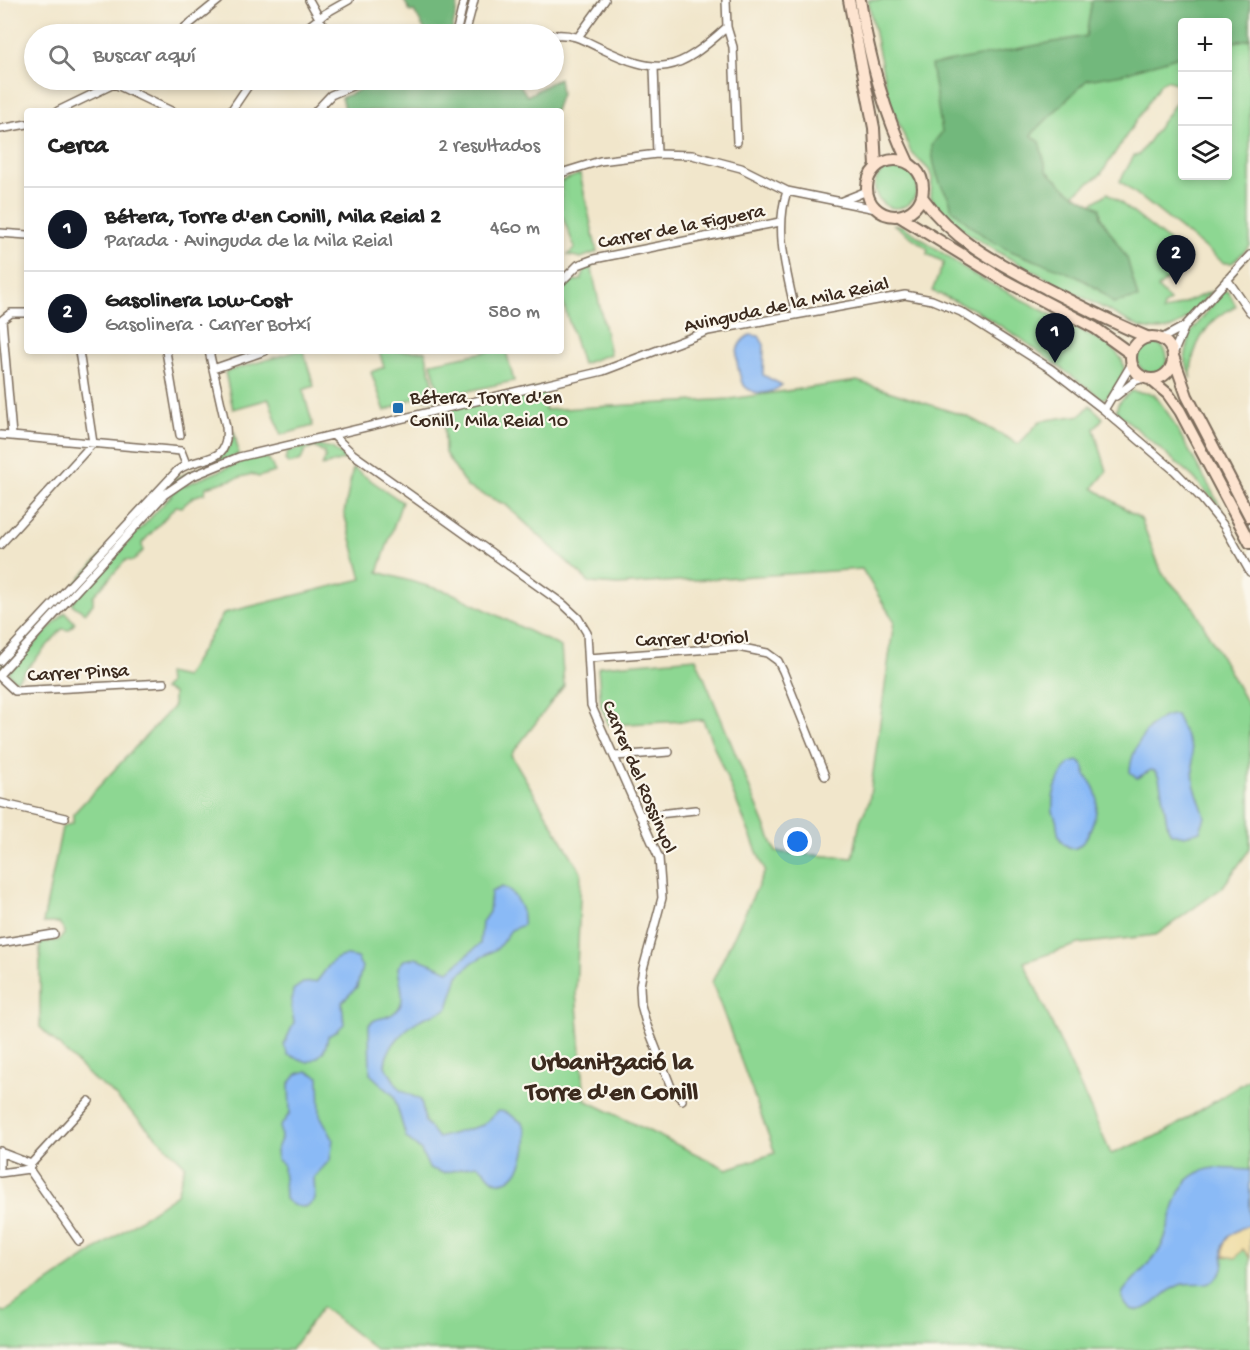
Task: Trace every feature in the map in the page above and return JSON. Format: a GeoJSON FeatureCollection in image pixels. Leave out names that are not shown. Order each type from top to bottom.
{"type":"FeatureCollection","features":[{"type":"Feature","properties":{"kind":"main road"},"geometry":{"type":"LineString","coordinates":[[849,0],[874,128],[876,167]]}},
{"type":"Feature","properties":{"kind":"main road"},"geometry":{"type":"LineString","coordinates":[[860,0],[877,85],[887,117],[908,162],[921,177],[922,197],[917,206],[899,216],[889,216],[876,209],[867,191],[869,178],[876,167],[891,160],[908,162]]}},
{"type":"Feature","properties":{"kind":"main road"},"geometry":{"type":"LineString","coordinates":[[922,197],[946,226],[983,256],[1107,320],[1148,337],[1161,339],[1170,347],[1187,396],[1250,517]]}},
{"type":"Feature","properties":{"kind":"main road"},"geometry":{"type":"LineString","coordinates":[[899,216],[1004,280],[1095,328],[1131,360],[1147,379],[1167,394],[1180,411],[1250,543]]}},
{"type":"Feature","properties":{"kind":"main road"},"geometry":{"type":"LineString","coordinates":[[1131,360],[1136,343],[1148,337]]}},
{"type":"Feature","properties":{"kind":"main road"},"geometry":{"type":"LineString","coordinates":[[1147,379],[1164,375],[1172,363],[1173,355]]}},
{"type":"Feature","properties":{"kind":"street"},"geometry":{"type":"LineString","coordinates":[[189,24],[219,0]]}},
{"type":"Feature","properties":{"kind":"street"},"geometry":{"type":"LineString","coordinates":[[309,0],[322,24]]}},
{"type":"Feature","properties":{"kind":"street"},"geometry":{"type":"LineString","coordinates":[[312,24],[349,0]]}},
{"type":"Feature","properties":{"kind":"street"},"geometry":{"type":"LineString","coordinates":[[458,24],[464,0]]}},
{"type":"Feature","properties":{"kind":"street"},"geometry":{"type":"LineString","coordinates":[[468,24],[474,0]]}},
{"type":"Feature","properties":{"kind":"street"},"geometry":{"type":"LineString","coordinates":[[578,37],[605,0]]}},
{"type":"Feature","properties":{"kind":"street"},"geometry":{"type":"LineString","coordinates":[[726,0],[727,27],[733,47],[737,142]]}},
{"type":"Feature","properties":{"kind":"street"},"geometry":{"type":"LineString","coordinates":[[564,36],[578,37],[617,56],[654,67],[676,63],[693,56],[706,48],[727,27]]}},
{"type":"Feature","properties":{"kind":"street"},"geometry":{"type":"LineString","coordinates":[[654,67],[657,154]]}},
{"type":"Feature","properties":{"kind":"street"},"geometry":{"type":"LineString","coordinates":[[65,108],[102,90]]}},
{"type":"Feature","properties":{"kind":"street"},"geometry":{"type":"LineString","coordinates":[[133,90],[166,108]]}},
{"type":"Feature","properties":{"kind":"street"},"geometry":{"type":"LineString","coordinates":[[233,108],[245,90]]}},
{"type":"Feature","properties":{"kind":"street"},"geometry":{"type":"LineString","coordinates":[[319,108],[331,95],[340,90]]}},
{"type":"Feature","properties":{"kind":"street"},"geometry":{"type":"LineString","coordinates":[[0,129],[24,125]]}},
{"type":"Feature","properties":{"kind":"street"},"geometry":{"type":"LineString","coordinates":[[564,172],[600,161],[657,154],[692,155],[723,162],[787,191],[876,209]]}},
{"type":"Feature","properties":{"kind":"street"},"geometry":{"type":"LineString","coordinates":[[787,191],[780,212],[780,222],[782,249],[796,315]]}},
{"type":"Feature","properties":{"kind":"street"},"geometry":{"type":"LineString","coordinates":[[843,201],[867,191]]}},
{"type":"Feature","properties":{"kind":"street","name":"Carrer de la Figuera"},"geometry":{"type":"LineString","coordinates":[[564,279],[578,266],[594,259],[780,222]]}},
{"type":"Feature","properties":{"kind":"street"},"geometry":{"type":"LineString","coordinates":[[0,233],[24,234]]}},
{"type":"Feature","properties":{"kind":"street"},"geometry":{"type":"LineString","coordinates":[[1173,355],[1185,326],[1250,255]]}},
{"type":"Feature","properties":{"kind":"street"},"geometry":{"type":"LineString","coordinates":[[1227,279],[1250,312]]}},
{"type":"Feature","properties":{"kind":"street","name":"Avinguda de la Mila Reial"},"geometry":{"type":"LineString","coordinates":[[0,676],[177,484],[239,457],[603,371],[708,331],[905,295],[932,300],[961,312],[1051,369],[1104,410],[1176,471],[1202,499],[1224,526],[1250,573]]}},
{"type":"Feature","properties":{"kind":"street"},"geometry":{"type":"LineString","coordinates":[[12,435],[2,320],[11,313],[24,313]]}},
{"type":"Feature","properties":{"kind":"street"},"geometry":{"type":"LineString","coordinates":[[1161,339],[1185,326]]}},
{"type":"Feature","properties":{"kind":"street"},"geometry":{"type":"LineString","coordinates":[[80,354],[93,443]]}},
{"type":"Feature","properties":{"kind":"street"},"geometry":{"type":"LineString","coordinates":[[166,354],[180,435]]}},
{"type":"Feature","properties":{"kind":"street"},"geometry":{"type":"LineString","coordinates":[[0,661],[170,478],[186,464],[213,458],[220,453],[227,437],[210,354]]}},
{"type":"Feature","properties":{"kind":"street"},"geometry":{"type":"LineString","coordinates":[[213,369],[256,354]]}},
{"type":"Feature","properties":{"kind":"street"},"geometry":{"type":"LineString","coordinates":[[1112,400],[1131,360]]}},
{"type":"Feature","properties":{"kind":"street"},"geometry":{"type":"LineString","coordinates":[[1104,410],[1112,400],[1136,381],[1147,379]]}},
{"type":"Feature","properties":{"kind":"street"},"geometry":{"type":"LineString","coordinates":[[0,435],[181,452],[186,464]]}},
{"type":"Feature","properties":{"kind":"street","name":"Carrer del Rossinyol"},"geometry":{"type":"LineString","coordinates":[[333,435],[353,454],[563,604],[578,618],[587,633],[591,705],[659,858],[663,886],[640,986],[646,1023],[671,1087],[682,1100]]}},
{"type":"Feature","properties":{"kind":"street"},"geometry":{"type":"LineString","coordinates":[[0,545],[93,443]]}},
{"type":"Feature","properties":{"kind":"street","name":"Carrer d'Oriol"},"geometry":{"type":"LineString","coordinates":[[589,658],[738,647],[767,653],[778,661],[783,671],[825,776]]}},
{"type":"Feature","properties":{"kind":"street","name":"Carrer Pinsa"},"geometry":{"type":"LineString","coordinates":[[0,676],[15,691],[164,683]]}},
{"type":"Feature","properties":{"kind":"street"},"geometry":{"type":"LineString","coordinates":[[615,756],[669,752]]}},
{"type":"Feature","properties":{"kind":"street"},"geometry":{"type":"LineString","coordinates":[[0,803],[65,818]]}},
{"type":"Feature","properties":{"kind":"street"},"geometry":{"type":"LineString","coordinates":[[640,816],[695,810]]}},
{"type":"Feature","properties":{"kind":"street"},"geometry":{"type":"LineString","coordinates":[[0,943],[54,934]]}},
{"type":"Feature","properties":{"kind":"street"},"geometry":{"type":"LineString","coordinates":[[79,1241],[30,1166],[0,1151],[0,1171],[30,1166],[89,1101]]}},
{"type":"Feature","properties":{"kind":"green space"},"geometry":{"type":"Polygon","coordinates":[[[404,0],[459,0],[453,24],[421,24],[414,11],[410,12],[404,0]]]}},
{"type":"Feature","properties":{"kind":"green space"},"geometry":{"type":"Polygon","coordinates":[[[868,0],[1250,0],[1250,246],[1232,263],[1224,263],[1120,181],[1134,156],[1139,155],[1178,98],[1178,180],[1232,180],[1232,18],[1178,18],[1178,84],[1167,80],[1161,83],[1101,174],[1049,212],[1059,226],[1108,193],[1190,258],[1158,288],[1170,301],[1164,305],[1163,312],[1212,291],[1188,317],[1173,327],[1153,330],[1139,327],[1003,255],[967,233],[937,207],[931,197],[932,178],[929,170],[911,152],[889,101],[868,0]]]}},
{"type":"Feature","properties":{"kind":"green space"},"geometry":{"type":"Polygon","coordinates":[[[1092,0],[1250,0],[1250,39],[1232,42],[1232,18],[1178,18],[1178,56],[1122,74],[1087,80],[1031,135],[1039,141],[1047,171],[1069,191],[1100,208],[1101,218],[1127,258],[1138,298],[1113,303],[1085,281],[1003,247],[973,228],[951,208],[950,200],[937,174],[932,150],[932,145],[942,132],[931,65],[1086,36],[1092,0]]]}},
{"type":"Feature","properties":{"kind":"green space"},"geometry":{"type":"Polygon","coordinates":[[[359,90],[523,90],[527,96],[538,90],[560,90],[561,94],[556,108],[344,108],[341,98],[359,90]]]}},
{"type":"Feature","properties":{"kind":"green space"},"geometry":{"type":"Polygon","coordinates":[[[896,166],[904,167],[911,172],[916,179],[916,195],[911,202],[904,207],[896,208],[888,207],[881,202],[876,195],[875,187],[876,179],[881,172],[888,167],[896,166]]]}},
{"type":"Feature","properties":{"kind":"green space"},"geometry":{"type":"Polygon","coordinates":[[[580,174],[597,252],[581,258],[568,255],[575,248],[564,220],[564,180],[580,174]]]}},
{"type":"Feature","properties":{"kind":"green space"},"geometry":{"type":"Polygon","coordinates":[[[893,224],[903,226],[973,274],[1105,343],[1120,357],[1124,367],[1121,379],[1112,392],[1103,399],[1020,338],[975,310],[932,291],[944,262],[927,254],[928,249],[893,224]]]}},
{"type":"Feature","properties":{"kind":"green space"},"geometry":{"type":"Polygon","coordinates":[[[591,265],[610,354],[582,364],[564,306],[564,284],[581,280],[584,267],[591,265]]]}},
{"type":"Feature","properties":{"kind":"green space"},"geometry":{"type":"Polygon","coordinates":[[[1223,291],[1228,291],[1236,306],[1217,318],[1202,335],[1191,367],[1191,379],[1185,359],[1190,334],[1223,291]]]}},
{"type":"Feature","properties":{"kind":"green space"},"geometry":{"type":"Polygon","coordinates":[[[1152,343],[1163,347],[1167,358],[1163,369],[1152,373],[1141,369],[1137,358],[1141,347],[1152,343]]]}},
{"type":"Feature","properties":{"kind":"green space"},"geometry":{"type":"Polygon","coordinates":[[[287,354],[304,354],[314,386],[303,390],[313,426],[281,435],[269,399],[233,409],[225,372],[287,354]]]}},
{"type":"Feature","properties":{"kind":"green space"},"geometry":{"type":"Polygon","coordinates":[[[380,354],[426,354],[437,399],[412,399],[385,411],[371,372],[384,367],[380,354]]]}},
{"type":"Feature","properties":{"kind":"green space"},"geometry":{"type":"Polygon","coordinates":[[[475,354],[507,354],[514,381],[440,397],[431,363],[475,354]]]}},
{"type":"Feature","properties":{"kind":"green space"},"geometry":{"type":"Polygon","coordinates":[[[857,381],[968,417],[1019,444],[1040,421],[1081,415],[1090,405],[1103,418],[1094,429],[1107,471],[1093,488],[1141,519],[1162,573],[1194,608],[1250,709],[1250,849],[1222,888],[1156,935],[1079,944],[1024,962],[1111,1154],[1164,1133],[1250,1079],[1250,1350],[376,1350],[322,1307],[291,1350],[0,1350],[0,1311],[5,1312],[177,1194],[185,1165],[109,1090],[94,1080],[40,1027],[40,943],[59,940],[64,934],[59,923],[43,923],[62,827],[73,823],[73,814],[173,707],[173,693],[163,689],[168,684],[167,673],[185,677],[224,613],[362,579],[344,513],[353,468],[402,502],[378,572],[452,593],[561,647],[564,686],[511,755],[581,872],[576,993],[585,1100],[727,1169],[775,1153],[712,982],[765,871],[703,720],[609,725],[601,706],[598,668],[696,658],[776,852],[853,858],[860,821],[869,802],[894,621],[862,569],[618,585],[590,583],[506,505],[467,487],[445,453],[444,410],[545,387],[545,410],[730,399],[857,381]]]}},
{"type":"Feature","properties":{"kind":"green space"},"geometry":{"type":"Polygon","coordinates":[[[1131,391],[1154,394],[1169,415],[1223,511],[1193,477],[1116,411],[1118,404],[1131,391]]]}},
{"type":"Feature","properties":{"kind":"green space"},"geometry":{"type":"Polygon","coordinates":[[[234,431],[239,454],[185,476],[167,488],[0,671],[0,666],[166,485],[217,459],[231,443],[234,431]]]}},
{"type":"Feature","properties":{"kind":"green space"},"geometry":{"type":"Polygon","coordinates":[[[317,445],[332,448],[346,459],[322,466],[325,459],[324,452],[314,447],[305,451],[301,460],[289,464],[285,460],[288,451],[317,445]]]}},
{"type":"Feature","properties":{"kind":"green space"},"geometry":{"type":"Polygon","coordinates":[[[256,456],[269,459],[275,472],[258,477],[252,474],[206,487],[205,493],[193,497],[182,507],[176,506],[142,543],[143,551],[133,561],[126,560],[93,596],[93,604],[85,613],[73,605],[73,602],[178,488],[256,456]]]}},
{"type":"Feature","properties":{"kind":"green space"},"geometry":{"type":"Polygon","coordinates":[[[65,612],[75,623],[69,630],[62,629],[15,682],[8,672],[65,612]]]}},
{"type":"Feature","properties":{"kind":"sand"},"geometry":{"type":"Polygon","coordinates":[[[1250,1224],[1250,1258],[1243,1249],[1236,1258],[1224,1256],[1226,1239],[1238,1229],[1250,1224]]]}},
{"type":"Feature","properties":{"kind":"water"},"geometry":{"type":"Polygon","coordinates":[[[750,335],[759,336],[764,345],[763,375],[782,385],[772,391],[761,393],[751,391],[742,383],[737,363],[737,350],[744,339],[750,335]]]}},
{"type":"Feature","properties":{"kind":"water"},"geometry":{"type":"Polygon","coordinates":[[[1176,715],[1192,749],[1194,784],[1205,817],[1200,831],[1185,836],[1171,833],[1168,828],[1159,777],[1155,771],[1151,770],[1137,778],[1130,772],[1138,744],[1150,727],[1158,720],[1176,715]]]}},
{"type":"Feature","properties":{"kind":"water"},"geometry":{"type":"Polygon","coordinates":[[[1078,761],[1082,764],[1095,789],[1097,804],[1088,834],[1084,841],[1074,849],[1061,840],[1053,804],[1062,773],[1070,763],[1078,761]]]}},
{"type":"Feature","properties":{"kind":"water"},"geometry":{"type":"Polygon","coordinates":[[[502,887],[507,889],[518,902],[523,925],[511,930],[498,948],[473,962],[458,976],[448,1008],[419,1020],[406,1030],[393,1044],[385,1066],[400,1090],[421,1100],[425,1122],[438,1138],[483,1125],[498,1111],[506,1112],[523,1123],[526,1130],[526,1149],[523,1159],[514,1176],[507,1181],[498,1182],[476,1165],[443,1173],[429,1168],[421,1151],[406,1137],[394,1096],[370,1074],[369,1025],[374,1020],[394,1013],[399,1008],[402,995],[398,967],[404,960],[417,958],[449,971],[480,944],[482,922],[489,912],[491,892],[502,887]]]}},
{"type":"Feature","properties":{"kind":"water"},"geometry":{"type":"Polygon","coordinates":[[[342,956],[357,958],[362,967],[357,987],[342,1002],[344,1024],[328,1036],[323,1052],[313,1060],[308,1062],[288,1055],[284,1045],[294,1022],[291,1007],[293,990],[303,983],[316,982],[333,961],[342,956]]]}},
{"type":"Feature","properties":{"kind":"water"},"geometry":{"type":"Polygon","coordinates":[[[307,1071],[319,1077],[320,1115],[333,1139],[330,1160],[314,1177],[315,1199],[309,1205],[301,1207],[285,1199],[283,1164],[277,1159],[276,1151],[281,1139],[280,1127],[290,1113],[289,1084],[297,1074],[307,1071]]]}},
{"type":"Feature","properties":{"kind":"water"},"geometry":{"type":"Polygon","coordinates":[[[1214,1168],[1250,1170],[1250,1224],[1227,1238],[1223,1250],[1223,1270],[1210,1282],[1177,1286],[1145,1308],[1130,1309],[1122,1298],[1123,1292],[1160,1249],[1181,1189],[1199,1172],[1214,1168]]]}},
{"type":"Feature","properties":{"kind":"place","name":"Gasolinera Low-Cost"},"geometry":{"type":"Point","coordinates":[1176,285]}},
{"type":"Feature","properties":{"kind":"place","name":"Bétera, Torre d'en Conill, Mila Reial 2"},"geometry":{"type":"Point","coordinates":[1055,363]}},
{"type":"Feature","properties":{"kind":"place","name":"Bétera, Torre d'en Conill, Mila Reial 10"},"geometry":{"type":"Point","coordinates":[398,408]}},
{"type":"Feature","properties":{"kind":"district","name":"Urbanització la Torre d'en Conill"},"geometry":{"type":"Point","coordinates":[612,1075]}}]}
